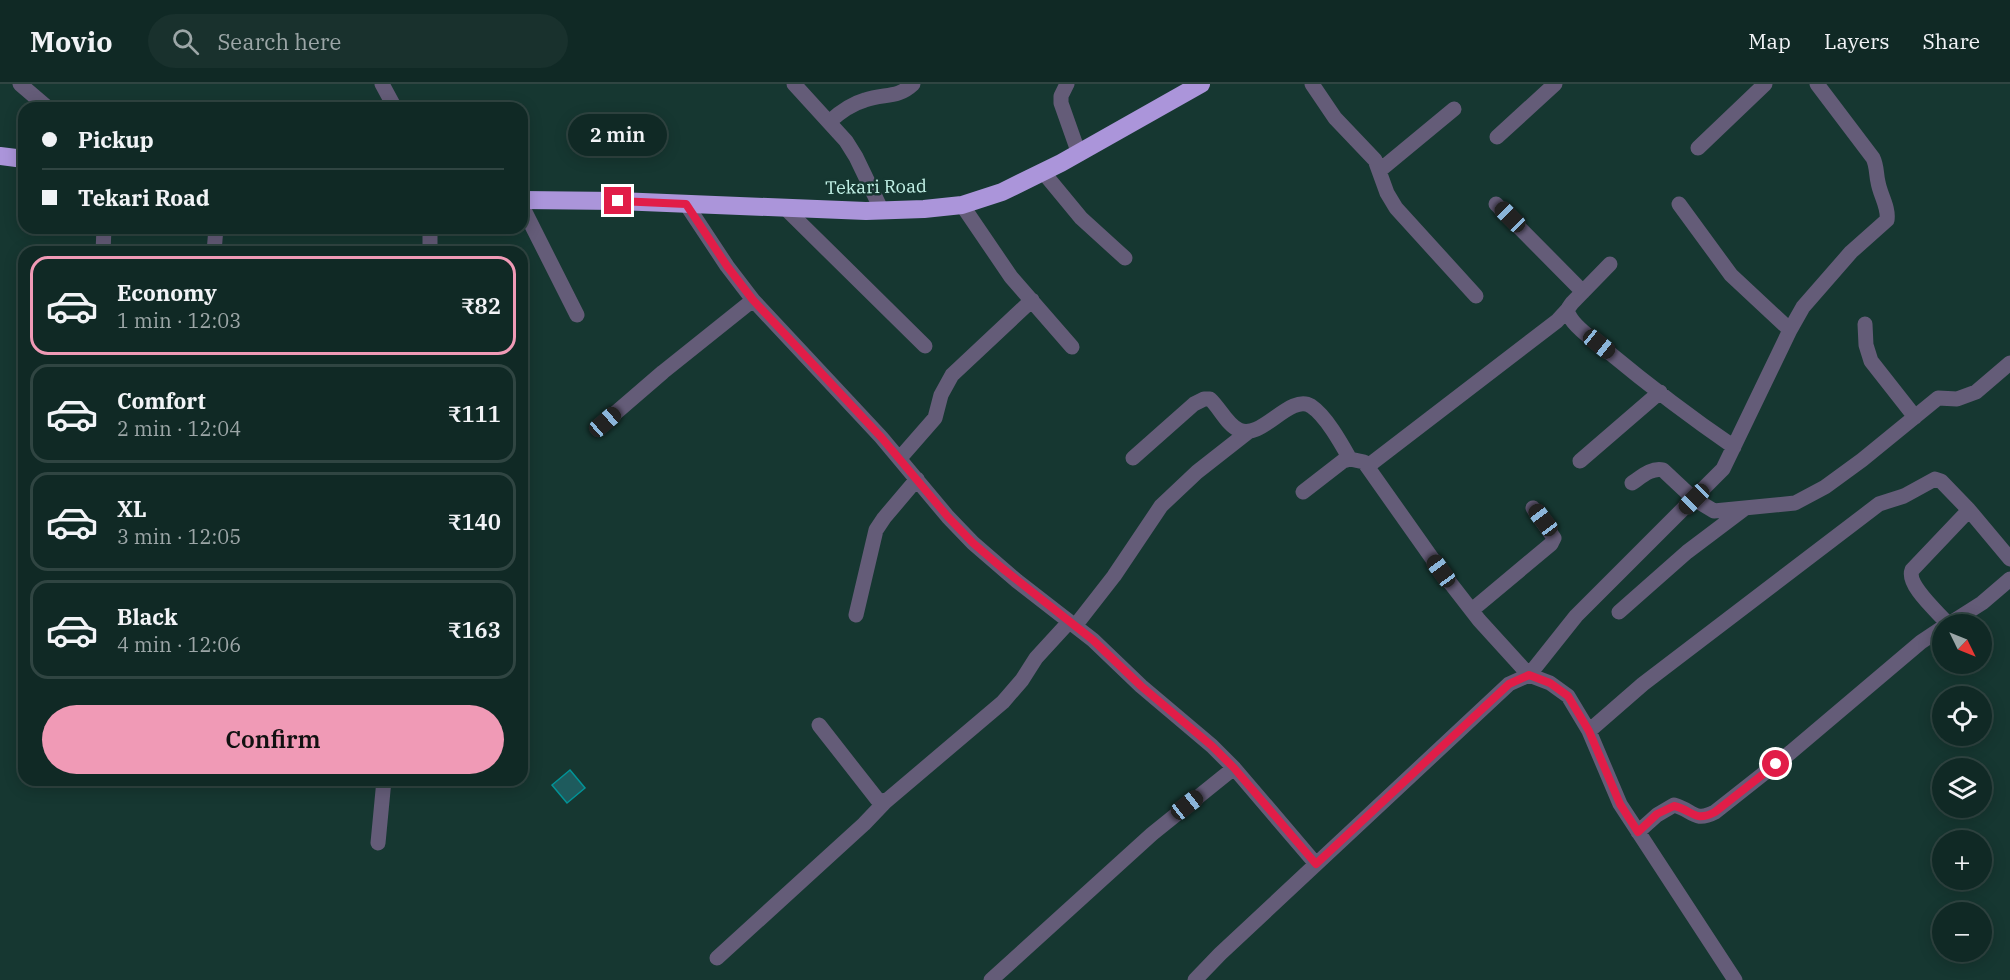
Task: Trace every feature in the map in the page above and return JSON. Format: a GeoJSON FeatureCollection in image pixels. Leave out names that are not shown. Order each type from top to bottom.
{"type":"FeatureCollection","features":[{"type":"Feature","properties":{"kind":"highway","name":"Tekari Road"},"geometry":{"type":"LineString","coordinates":[[528,200],[882,211],[962,205],[1002,192],[1079,154],[1201,84]]}},
{"type":"Feature","properties":{"kind":"highway"},"geometry":{"type":"LineString","coordinates":[[0,156],[18,158]]}},
{"type":"Feature","properties":{"kind":"street"},"geometry":{"type":"LineString","coordinates":[[20,84],[41,102]]}},
{"type":"Feature","properties":{"kind":"street"},"geometry":{"type":"LineString","coordinates":[[382,84],[392,102]]}},
{"type":"Feature","properties":{"kind":"street"},"geometry":{"type":"LineString","coordinates":[[794,84],[829,122],[856,157],[882,211]]}},
{"type":"Feature","properties":{"kind":"street"},"geometry":{"type":"LineString","coordinates":[[829,122],[851,105],[867,99],[898,94],[914,84]]}},
{"type":"Feature","properties":{"kind":"street"},"geometry":{"type":"LineString","coordinates":[[1067,84],[1060,96],[1061,103],[1079,154]]}},
{"type":"Feature","properties":{"kind":"street"},"geometry":{"type":"LineString","coordinates":[[1312,84],[1335,117],[1371,154],[1387,193],[1396,208],[1476,296]]}},
{"type":"Feature","properties":{"kind":"street"},"geometry":{"type":"LineString","coordinates":[[1497,137],[1555,84]]}},
{"type":"Feature","properties":{"kind":"street"},"geometry":{"type":"LineString","coordinates":[[1698,148],[1765,84]]}},
{"type":"Feature","properties":{"kind":"street"},"geometry":{"type":"LineString","coordinates":[[1195,980],[1509,684],[1529,675],[1576,616],[1723,469],[1803,307],[1851,252],[1887,220],[1888,213],[1877,181],[1876,164],[1873,158],[1816,84]]}},
{"type":"Feature","properties":{"kind":"street"},"geometry":{"type":"LineString","coordinates":[[1379,171],[1454,109]]}},
{"type":"Feature","properties":{"kind":"street"},"geometry":{"type":"LineString","coordinates":[[1043,172],[1081,218],[1125,258]]}},
{"type":"Feature","properties":{"kind":"street"},"geometry":{"type":"LineString","coordinates":[[686,204],[727,266],[753,300],[900,458],[973,543],[1072,624],[1212,746],[1234,768],[1316,864]]}},
{"type":"Feature","properties":{"kind":"street"},"geometry":{"type":"LineString","coordinates":[[1496,204],[1582,292]]}},
{"type":"Feature","properties":{"kind":"street"},"geometry":{"type":"LineString","coordinates":[[1679,204],[1731,275],[1790,330]]}},
{"type":"Feature","properties":{"kind":"street"},"geometry":{"type":"LineString","coordinates":[[962,205],[1011,278],[1072,347]]}},
{"type":"Feature","properties":{"kind":"street"},"geometry":{"type":"LineString","coordinates":[[785,208],[925,346]]}},
{"type":"Feature","properties":{"kind":"street"},"geometry":{"type":"LineString","coordinates":[[528,218],[577,315]]}},
{"type":"Feature","properties":{"kind":"street"},"geometry":{"type":"LineString","coordinates":[[1368,466],[1557,321],[1611,264]]}},
{"type":"Feature","properties":{"kind":"street"},"geometry":{"type":"LineString","coordinates":[[605,422],[753,300]]}},
{"type":"Feature","properties":{"kind":"street"},"geometry":{"type":"LineString","coordinates":[[900,458],[935,418],[941,395],[952,375],[1032,300]]}},
{"type":"Feature","properties":{"kind":"street"},"geometry":{"type":"LineString","coordinates":[[1568,309],[1568,315],[1582,330],[1702,425],[1734,447]]}},
{"type":"Feature","properties":{"kind":"street"},"geometry":{"type":"LineString","coordinates":[[1865,324],[1866,345],[1871,361],[1915,417]]}},
{"type":"Feature","properties":{"kind":"street"},"geometry":{"type":"LineString","coordinates":[[1632,483],[1658,468],[1694,499],[1714,511],[1795,503],[1825,487],[1862,460],[1938,398],[1957,399],[1976,392],[2010,363]]}},
{"type":"Feature","properties":{"kind":"street"},"geometry":{"type":"LineString","coordinates":[[1580,461],[1660,392]]}},
{"type":"Feature","properties":{"kind":"street"},"geometry":{"type":"LineString","coordinates":[[1132,458],[1194,404],[1210,399],[1233,427],[1240,432],[1255,430],[1295,406],[1310,405],[1336,435],[1350,459]]}},
{"type":"Feature","properties":{"kind":"street"},"geometry":{"type":"LineString","coordinates":[[717,958],[864,824],[885,802],[1003,702],[1022,680],[1036,658],[1072,624],[1114,576],[1161,506],[1197,472],[1248,432]]}},
{"type":"Feature","properties":{"kind":"street"},"geometry":{"type":"LineString","coordinates":[[1303,492],[1337,464],[1350,459],[1359,460],[1368,466],[1417,538],[1472,610],[1529,675],[1550,683],[1568,696],[1589,731],[1620,804],[1735,980]]}},
{"type":"Feature","properties":{"kind":"street"},"geometry":{"type":"LineString","coordinates":[[856,615],[876,530],[917,479]]}},
{"type":"Feature","properties":{"kind":"street"},"geometry":{"type":"LineString","coordinates":[[1589,731],[1643,684],[1879,504],[1904,496],[1935,479],[1941,481],[1969,510],[2010,560]]}},
{"type":"Feature","properties":{"kind":"street"},"geometry":{"type":"LineString","coordinates":[[1472,610],[1551,544],[1554,538],[1552,532],[1533,508]]}},
{"type":"Feature","properties":{"kind":"street"},"geometry":{"type":"LineString","coordinates":[[1619,612],[1687,552],[1744,509]]}},
{"type":"Feature","properties":{"kind":"street"},"geometry":{"type":"LineString","coordinates":[[1940,614],[1911,582],[1909,576],[1912,570],[1969,510]]}},
{"type":"Feature","properties":{"kind":"street"},"geometry":{"type":"LineString","coordinates":[[1965,614],[1982,603],[2010,579]]}},
{"type":"Feature","properties":{"kind":"street"},"geometry":{"type":"LineString","coordinates":[[1638,832],[1657,814],[1674,806],[1696,817],[1705,817],[1715,812],[1932,635]]}},
{"type":"Feature","properties":{"kind":"street"},"geometry":{"type":"LineString","coordinates":[[819,725],[877,799],[885,802]]}},
{"type":"Feature","properties":{"kind":"street"},"geometry":{"type":"LineString","coordinates":[[991,980],[1158,828],[1234,768]]}},
{"type":"Feature","properties":{"kind":"street"},"geometry":{"type":"LineString","coordinates":[[378,843],[383,786]]}},
{"type":"Feature","properties":{"kind":"building"},"geometry":{"type":"Polygon","coordinates":[[[570,770],[585,788],[567,803],[552,785],[570,770]]]}},
{"type":"Feature","properties":{"kind":"route"},"geometry":{"type":"LineString","coordinates":[[618,201],[686,204],[727,266],[753,300],[900,458],[948,517],[973,543],[1017,581],[1093,640],[1141,686],[1212,746],[1234,768],[1316,864],[1509,684],[1529,675],[1550,683],[1568,696],[1589,731],[1620,804],[1638,832],[1657,814],[1674,806],[1696,817],[1705,817],[1715,812],[1776,764]]}}]}
